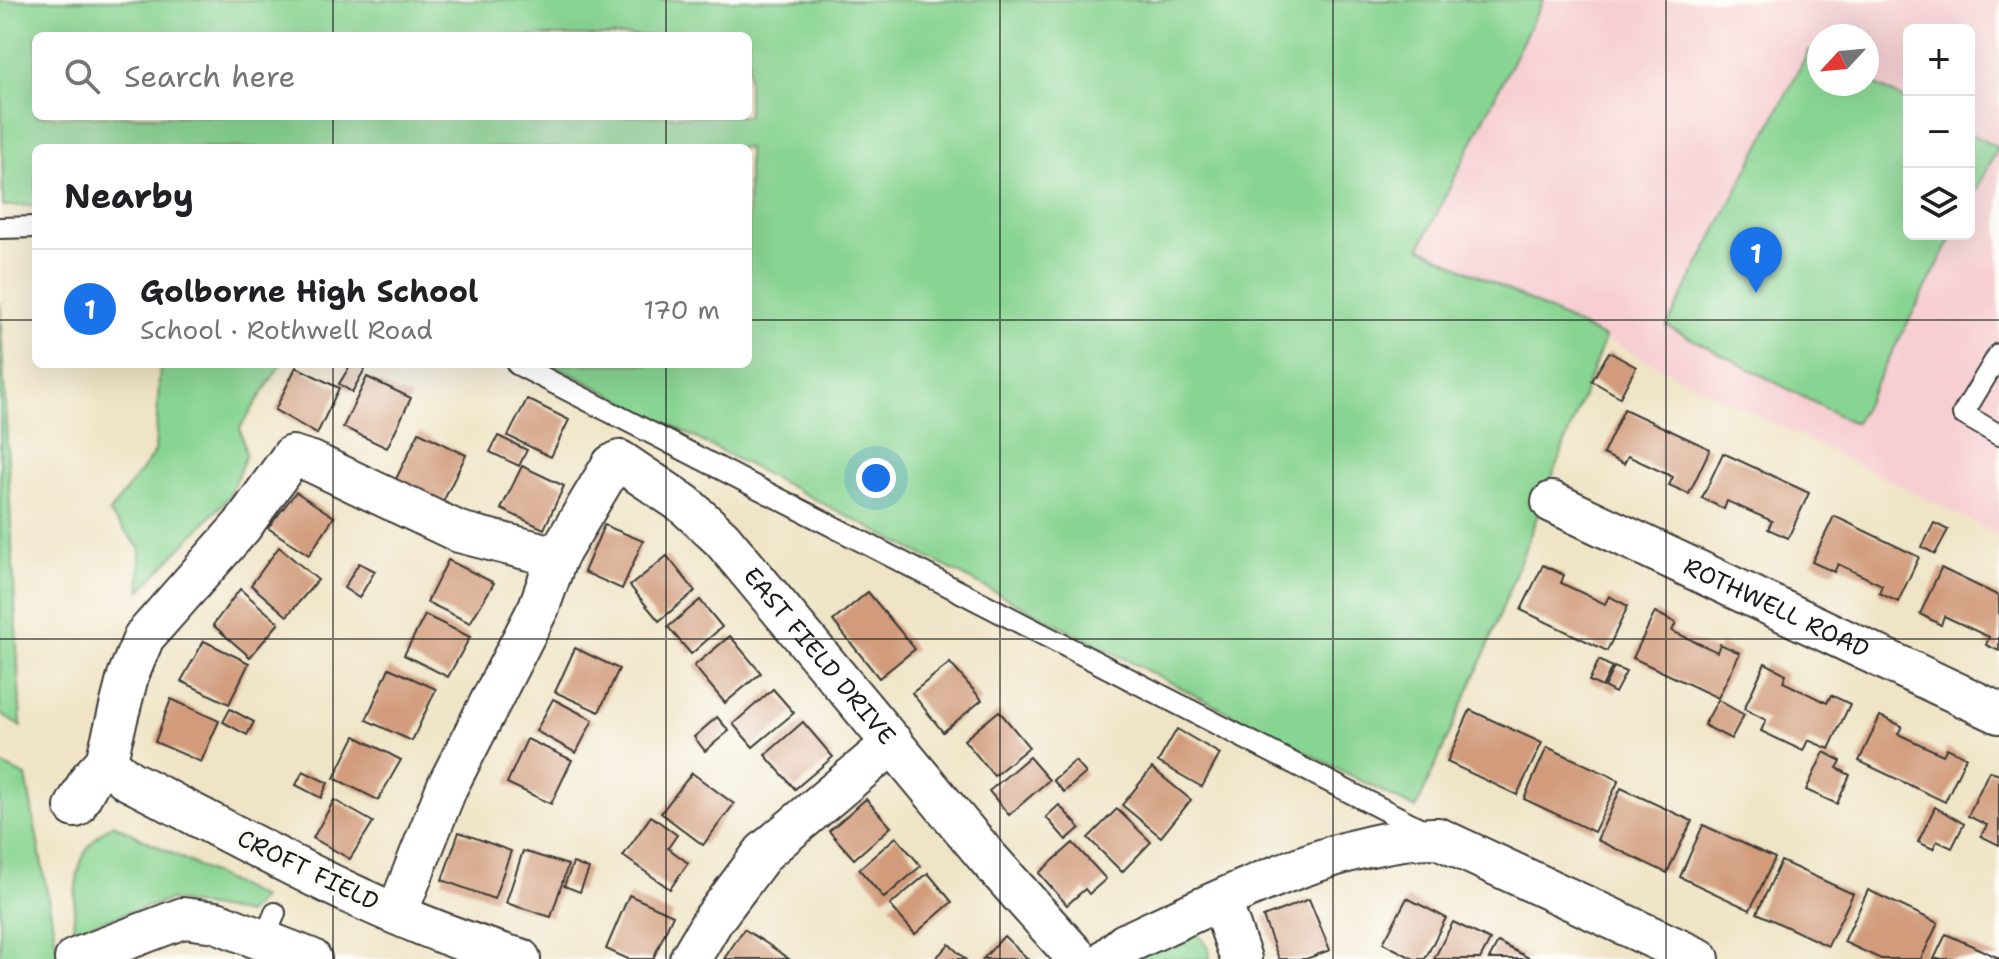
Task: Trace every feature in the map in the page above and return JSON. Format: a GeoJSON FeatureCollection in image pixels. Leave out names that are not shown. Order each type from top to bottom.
{"type":"FeatureCollection","features":[{"type":"Feature","properties":{"kind":"street"},"geometry":{"type":"LineString","coordinates":[[75,807],[91,778],[106,762],[128,676],[144,637],[242,526],[286,461],[296,456],[459,532],[557,557]]}},
{"type":"Feature","properties":{"kind":"street","name":"EAST FIELD DRIVE"},"geometry":{"type":"LineString","coordinates":[[397,913],[447,787],[539,607],[557,557],[612,465],[624,463],[684,504],[722,539],[987,857],[1078,959]]}},
{"type":"Feature","properties":{"kind":"street","name":"ROTHWELL ROAD"},"geometry":{"type":"LineString","coordinates":[[1552,502],[1999,713]]}},
{"type":"Feature","properties":{"kind":"street"},"geometry":{"type":"LineString","coordinates":[[690,959],[713,920],[764,852],[893,743]]}},
{"type":"Feature","properties":{"kind":"street","name":"CROFT FIELD"},"geometry":{"type":"LineString","coordinates":[[106,762],[128,780],[397,913],[457,940],[520,959]]}},
{"type":"Feature","properties":{"kind":"street"},"geometry":{"type":"LineString","coordinates":[[1107,959],[1125,944],[1221,901],[1367,845],[1398,838],[1438,838],[1628,945],[1699,959]]}},
{"type":"Feature","properties":{"kind":"street"},"geometry":{"type":"LineString","coordinates":[[1221,901],[1241,959]]}},
{"type":"Feature","properties":{"kind":"street"},"geometry":{"type":"LineString","coordinates":[[75,959],[183,918],[269,926],[311,959]]}},
{"type":"Feature","properties":{"kind":"lane"},"geometry":{"type":"LineString","coordinates":[[0,228],[32,227]]}},
{"type":"Feature","properties":{"kind":"lane"},"geometry":{"type":"LineString","coordinates":[[1999,354],[1963,414],[1999,435]]}},
{"type":"Feature","properties":{"kind":"lane"},"geometry":{"type":"LineString","coordinates":[[525,368],[1438,838]]}},
{"type":"Feature","properties":{"kind":"shaded area"},"geometry":{"type":"Polygon","coordinates":[[[1543,0],[1999,0],[1999,535],[1419,247],[1543,0]]]}},
{"type":"Feature","properties":{"kind":"green space"},"geometry":{"type":"Polygon","coordinates":[[[0,0],[1543,0],[1420,247],[1605,338],[1484,656],[1416,809],[560,368],[752,368],[752,144],[32,144],[32,205],[3,206],[0,0]]]}},
{"type":"Feature","properties":{"kind":"green space"},"geometry":{"type":"Polygon","coordinates":[[[1807,54],[1807,96],[1879,96],[1879,86],[1903,99],[1903,240],[1951,240],[1855,424],[1667,326],[1807,54]]]}},
{"type":"Feature","properties":{"kind":"green space"},"geometry":{"type":"Polygon","coordinates":[[[1975,136],[1998,148],[1975,192],[1975,136]]]}},
{"type":"Feature","properties":{"kind":"green space"},"geometry":{"type":"Polygon","coordinates":[[[0,302],[21,727],[0,714],[0,302]]]}},
{"type":"Feature","properties":{"kind":"green space"},"geometry":{"type":"Polygon","coordinates":[[[160,368],[278,368],[240,428],[246,455],[229,497],[140,591],[140,548],[109,513],[155,452],[160,368]]]}},
{"type":"Feature","properties":{"kind":"green space"},"geometry":{"type":"Polygon","coordinates":[[[0,764],[26,776],[59,959],[0,959],[0,764]]]}},
{"type":"Feature","properties":{"kind":"green space"},"geometry":{"type":"Polygon","coordinates":[[[113,824],[262,898],[247,914],[170,900],[73,930],[76,884],[83,858],[99,834],[113,824]]]}},
{"type":"Feature","properties":{"kind":"green space"},"geometry":{"type":"Polygon","coordinates":[[[1191,925],[1209,949],[1210,959],[1136,959],[1191,925]]]}},
{"type":"Feature","properties":{"kind":"building"},"geometry":{"type":"Polygon","coordinates":[[[1609,352],[1636,367],[1620,397],[1592,381],[1609,352]]]}},
{"type":"Feature","properties":{"kind":"building"},"geometry":{"type":"Polygon","coordinates":[[[296,368],[339,388],[317,434],[275,410],[296,368]]]}},
{"type":"Feature","properties":{"kind":"building"},"geometry":{"type":"Polygon","coordinates":[[[349,368],[365,368],[352,392],[339,384],[349,368]]]}},
{"type":"Feature","properties":{"kind":"building"},"geometry":{"type":"Polygon","coordinates":[[[367,377],[411,398],[387,448],[343,427],[367,377]]]}},
{"type":"Feature","properties":{"kind":"building"},"geometry":{"type":"Polygon","coordinates":[[[527,399],[569,420],[551,457],[508,436],[527,399]]]}},
{"type":"Feature","properties":{"kind":"building"},"geometry":{"type":"Polygon","coordinates":[[[1624,409],[1710,449],[1689,494],[1669,485],[1673,477],[1628,456],[1624,464],[1603,454],[1624,409]]]}},
{"type":"Feature","properties":{"kind":"building"},"geometry":{"type":"Polygon","coordinates":[[[419,432],[466,455],[442,504],[395,481],[419,432]]]}},
{"type":"Feature","properties":{"kind":"building"},"geometry":{"type":"Polygon","coordinates":[[[498,436],[527,450],[519,466],[490,452],[498,436]]]}},
{"type":"Feature","properties":{"kind":"building"},"geometry":{"type":"Polygon","coordinates":[[[1723,453],[1809,493],[1788,538],[1768,529],[1772,521],[1727,501],[1724,509],[1702,498],[1723,453]]]}},
{"type":"Feature","properties":{"kind":"building"},"geometry":{"type":"Polygon","coordinates":[[[522,466],[564,486],[544,529],[501,509],[522,466]]]}},
{"type":"Feature","properties":{"kind":"building"},"geometry":{"type":"Polygon","coordinates":[[[296,492],[334,517],[309,555],[268,528],[296,492]]]}},
{"type":"Feature","properties":{"kind":"building"},"geometry":{"type":"Polygon","coordinates":[[[1834,516],[1919,557],[1898,602],[1879,593],[1882,585],[1838,564],[1834,572],[1812,562],[1834,516]]]}},
{"type":"Feature","properties":{"kind":"building"},"geometry":{"type":"Polygon","coordinates":[[[1934,523],[1948,530],[1935,554],[1922,547],[1934,523]]]}},
{"type":"Feature","properties":{"kind":"building"},"geometry":{"type":"Polygon","coordinates":[[[604,525],[643,541],[622,589],[584,572],[604,525]]]}},
{"type":"Feature","properties":{"kind":"building"},"geometry":{"type":"Polygon","coordinates":[[[279,547],[318,580],[287,616],[251,585],[279,547]]]}},
{"type":"Feature","properties":{"kind":"building"},"geometry":{"type":"Polygon","coordinates":[[[667,556],[695,591],[659,621],[630,586],[667,556]]]}},
{"type":"Feature","properties":{"kind":"building"},"geometry":{"type":"Polygon","coordinates":[[[448,560],[494,583],[470,623],[427,602],[448,560]]]}},
{"type":"Feature","properties":{"kind":"building"},"geometry":{"type":"Polygon","coordinates":[[[359,563],[375,571],[359,598],[344,588],[359,563]]]}},
{"type":"Feature","properties":{"kind":"building"},"geometry":{"type":"Polygon","coordinates":[[[1543,565],[1564,575],[1561,583],[1605,604],[1609,596],[1628,606],[1607,651],[1521,610],[1543,565]]]}},
{"type":"Feature","properties":{"kind":"building"},"geometry":{"type":"Polygon","coordinates":[[[1941,568],[1999,596],[1999,651],[1986,645],[1989,637],[1944,616],[1941,625],[1920,614],[1941,568]]]}},
{"type":"Feature","properties":{"kind":"building"},"geometry":{"type":"Polygon","coordinates":[[[240,589],[279,623],[250,657],[213,625],[240,589]]]}},
{"type":"Feature","properties":{"kind":"building"},"geometry":{"type":"Polygon","coordinates":[[[868,592],[915,649],[879,678],[833,621],[868,592]]]}},
{"type":"Feature","properties":{"kind":"building"},"geometry":{"type":"Polygon","coordinates":[[[700,600],[722,627],[691,654],[668,627],[700,600]]]}},
{"type":"Feature","properties":{"kind":"building"},"geometry":{"type":"Polygon","coordinates":[[[1655,612],[1676,623],[1672,631],[1717,652],[1720,644],[1740,653],[1718,698],[1633,658],[1655,612]]]}},
{"type":"Feature","properties":{"kind":"building"},"geometry":{"type":"Polygon","coordinates":[[[425,615],[470,637],[448,677],[404,655],[425,615]]]}},
{"type":"Feature","properties":{"kind":"building"},"geometry":{"type":"Polygon","coordinates":[[[730,636],[761,673],[725,703],[694,666],[730,636]]]}},
{"type":"Feature","properties":{"kind":"building"},"geometry":{"type":"Polygon","coordinates":[[[204,641],[249,663],[229,704],[181,681],[204,641]]]}},
{"type":"Feature","properties":{"kind":"building"},"geometry":{"type":"Polygon","coordinates":[[[575,648],[619,669],[599,712],[555,692],[575,648]]]}},
{"type":"Feature","properties":{"kind":"building"},"geometry":{"type":"Polygon","coordinates":[[[1599,660],[1612,667],[1602,687],[1589,681],[1599,660]]]}},
{"type":"Feature","properties":{"kind":"building"},"geometry":{"type":"Polygon","coordinates":[[[950,663],[982,700],[943,732],[912,693],[950,663]]]}},
{"type":"Feature","properties":{"kind":"building"},"geometry":{"type":"Polygon","coordinates":[[[1765,663],[1786,674],[1783,682],[1827,703],[1831,695],[1850,704],[1829,749],[1808,740],[1803,751],[1761,731],[1766,720],[1744,709],[1765,663]]]}},
{"type":"Feature","properties":{"kind":"building"},"geometry":{"type":"Polygon","coordinates":[[[1614,667],[1626,672],[1615,693],[1604,687],[1614,667]]]}},
{"type":"Feature","properties":{"kind":"building"},"geometry":{"type":"Polygon","coordinates":[[[389,668],[436,689],[412,741],[366,720],[389,668]]]}},
{"type":"Feature","properties":{"kind":"building"},"geometry":{"type":"Polygon","coordinates":[[[773,689],[794,713],[753,747],[733,724],[773,689]]]}},
{"type":"Feature","properties":{"kind":"building"},"geometry":{"type":"Polygon","coordinates":[[[171,699],[219,721],[201,762],[155,742],[171,699]]]}},
{"type":"Feature","properties":{"kind":"building"},"geometry":{"type":"Polygon","coordinates":[[[553,699],[593,720],[576,753],[536,731],[553,699]]]}},
{"type":"Feature","properties":{"kind":"building"},"geometry":{"type":"Polygon","coordinates":[[[1718,700],[1744,715],[1731,739],[1704,725],[1718,700]]]}},
{"type":"Feature","properties":{"kind":"building"},"geometry":{"type":"Polygon","coordinates":[[[230,709],[254,722],[247,735],[223,722],[230,709]]]}},
{"type":"Feature","properties":{"kind":"building"},"geometry":{"type":"Polygon","coordinates":[[[1470,710],[1542,743],[1517,795],[1447,762],[1470,710]]]}},
{"type":"Feature","properties":{"kind":"building"},"geometry":{"type":"Polygon","coordinates":[[[999,711],[1029,747],[994,776],[964,740],[999,711]]]}},
{"type":"Feature","properties":{"kind":"building"},"geometry":{"type":"Polygon","coordinates":[[[1880,716],[1902,726],[1898,734],[1943,755],[1947,748],[1966,757],[1945,802],[1859,761],[1880,716]]]}},
{"type":"Feature","properties":{"kind":"building"},"geometry":{"type":"Polygon","coordinates":[[[717,717],[729,731],[705,751],[694,737],[717,717]]]}},
{"type":"Feature","properties":{"kind":"building"},"geometry":{"type":"Polygon","coordinates":[[[803,722],[833,757],[795,789],[765,755],[803,722]]]}},
{"type":"Feature","properties":{"kind":"building"},"geometry":{"type":"Polygon","coordinates":[[[1177,729],[1220,754],[1202,787],[1158,762],[1177,729]]]}},
{"type":"Feature","properties":{"kind":"building"},"geometry":{"type":"Polygon","coordinates":[[[355,736],[401,760],[378,800],[334,778],[355,736]]]}},
{"type":"Feature","properties":{"kind":"building"},"geometry":{"type":"Polygon","coordinates":[[[527,739],[572,760],[551,804],[507,783],[527,739]]]}},
{"type":"Feature","properties":{"kind":"building"},"geometry":{"type":"Polygon","coordinates":[[[1547,747],[1619,780],[1594,832],[1524,799],[1547,747]]]}},
{"type":"Feature","properties":{"kind":"building"},"geometry":{"type":"Polygon","coordinates":[[[1824,752],[1841,761],[1837,768],[1850,775],[1837,804],[1806,790],[1824,752]]]}},
{"type":"Feature","properties":{"kind":"building"},"geometry":{"type":"Polygon","coordinates":[[[1029,757],[1049,780],[1009,815],[989,791],[1029,757]]]}},
{"type":"Feature","properties":{"kind":"building"},"geometry":{"type":"Polygon","coordinates":[[[1075,761],[1086,773],[1064,792],[1053,780],[1075,761]]]}},
{"type":"Feature","properties":{"kind":"building"},"geometry":{"type":"Polygon","coordinates":[[[1152,768],[1191,800],[1161,837],[1122,805],[1152,768]]]}},
{"type":"Feature","properties":{"kind":"building"},"geometry":{"type":"Polygon","coordinates":[[[303,771],[328,783],[321,798],[296,785],[303,771]]]}},
{"type":"Feature","properties":{"kind":"building"},"geometry":{"type":"Polygon","coordinates":[[[1989,771],[1999,775],[1999,845],[1981,836],[1987,825],[1968,816],[1989,771]]]}},
{"type":"Feature","properties":{"kind":"building"},"geometry":{"type":"Polygon","coordinates":[[[692,773],[734,804],[703,845],[661,813],[692,773]]]}},
{"type":"Feature","properties":{"kind":"building"},"geometry":{"type":"Polygon","coordinates":[[[1621,788],[1692,821],[1667,873],[1597,840],[1621,788]]]}},
{"type":"Feature","properties":{"kind":"building"},"geometry":{"type":"Polygon","coordinates":[[[866,799],[891,827],[854,859],[829,831],[866,799]]]}},
{"type":"Feature","properties":{"kind":"building"},"geometry":{"type":"Polygon","coordinates":[[[334,800],[373,822],[350,859],[313,838],[334,800]]]}},
{"type":"Feature","properties":{"kind":"building"},"geometry":{"type":"Polygon","coordinates":[[[1059,805],[1080,828],[1066,840],[1046,817],[1059,805]]]}},
{"type":"Feature","properties":{"kind":"building"},"geometry":{"type":"Polygon","coordinates":[[[1935,807],[1964,824],[1952,848],[1937,841],[1933,849],[1918,842],[1935,807]]]}},
{"type":"Feature","properties":{"kind":"building"},"geometry":{"type":"Polygon","coordinates":[[[1117,809],[1151,842],[1122,872],[1088,838],[1117,809]]]}},
{"type":"Feature","properties":{"kind":"building"},"geometry":{"type":"Polygon","coordinates":[[[651,816],[677,835],[668,848],[688,863],[670,889],[623,856],[651,816]]]}},
{"type":"Feature","properties":{"kind":"building"},"geometry":{"type":"Polygon","coordinates":[[[1703,825],[1775,858],[1750,910],[1680,877],[1703,825]]]}},
{"type":"Feature","properties":{"kind":"building"},"geometry":{"type":"Polygon","coordinates":[[[459,832],[511,851],[494,899],[442,880],[459,832]]]}},
{"type":"Feature","properties":{"kind":"building"},"geometry":{"type":"Polygon","coordinates":[[[896,837],[921,866],[884,898],[859,869],[896,837]]]}},
{"type":"Feature","properties":{"kind":"building"},"geometry":{"type":"Polygon","coordinates":[[[1073,843],[1106,879],[1089,894],[1085,889],[1067,905],[1039,873],[1073,843]]]}},
{"type":"Feature","properties":{"kind":"building"},"geometry":{"type":"Polygon","coordinates":[[[523,851],[568,865],[551,917],[506,903],[523,851]]]}},
{"type":"Feature","properties":{"kind":"building"},"geometry":{"type":"Polygon","coordinates":[[[1781,861],[1853,894],[1828,946],[1757,913],[1781,861]]]}},
{"type":"Feature","properties":{"kind":"building"},"geometry":{"type":"Polygon","coordinates":[[[573,863],[589,869],[580,892],[564,886],[573,863]]]}},
{"type":"Feature","properties":{"kind":"building"},"geometry":{"type":"Polygon","coordinates":[[[928,873],[952,902],[915,934],[890,905],[928,873]]]}},
{"type":"Feature","properties":{"kind":"building"},"geometry":{"type":"Polygon","coordinates":[[[1868,890],[1938,923],[1921,959],[1881,959],[1844,942],[1868,890]]]}},
{"type":"Feature","properties":{"kind":"building"},"geometry":{"type":"Polygon","coordinates":[[[629,895],[673,915],[653,959],[628,959],[606,949],[629,895]]]}},
{"type":"Feature","properties":{"kind":"building"},"geometry":{"type":"Polygon","coordinates":[[[1407,898],[1446,918],[1425,959],[1414,959],[1383,943],[1407,898]]]}},
{"type":"Feature","properties":{"kind":"building"},"geometry":{"type":"Polygon","coordinates":[[[1309,899],[1330,950],[1306,959],[1279,959],[1263,917],[1309,899]]]}},
{"type":"Feature","properties":{"kind":"building"},"geometry":{"type":"Polygon","coordinates":[[[1453,922],[1490,940],[1480,959],[1434,959],[1453,922]]]}},
{"type":"Feature","properties":{"kind":"building"},"geometry":{"type":"Polygon","coordinates":[[[744,929],[766,943],[789,959],[724,959],[744,929]]]}},
{"type":"Feature","properties":{"kind":"building"},"geometry":{"type":"Polygon","coordinates":[[[1946,934],[1999,958],[1999,959],[1934,959],[1946,934]]]}},
{"type":"Feature","properties":{"kind":"building"},"geometry":{"type":"Polygon","coordinates":[[[1004,936],[1028,959],[983,959],[1004,936]]]}},
{"type":"Feature","properties":{"kind":"building"},"geometry":{"type":"Polygon","coordinates":[[[1498,942],[1531,959],[1489,959],[1498,942]]]}},
{"type":"Feature","properties":{"kind":"building"},"geometry":{"type":"Polygon","coordinates":[[[949,944],[965,959],[935,959],[949,944]]]}},
{"type":"Feature","properties":{"kind":"place","name":"Golborne High School"},"geometry":{"type":"Point","coordinates":[1756,293]}}]}
